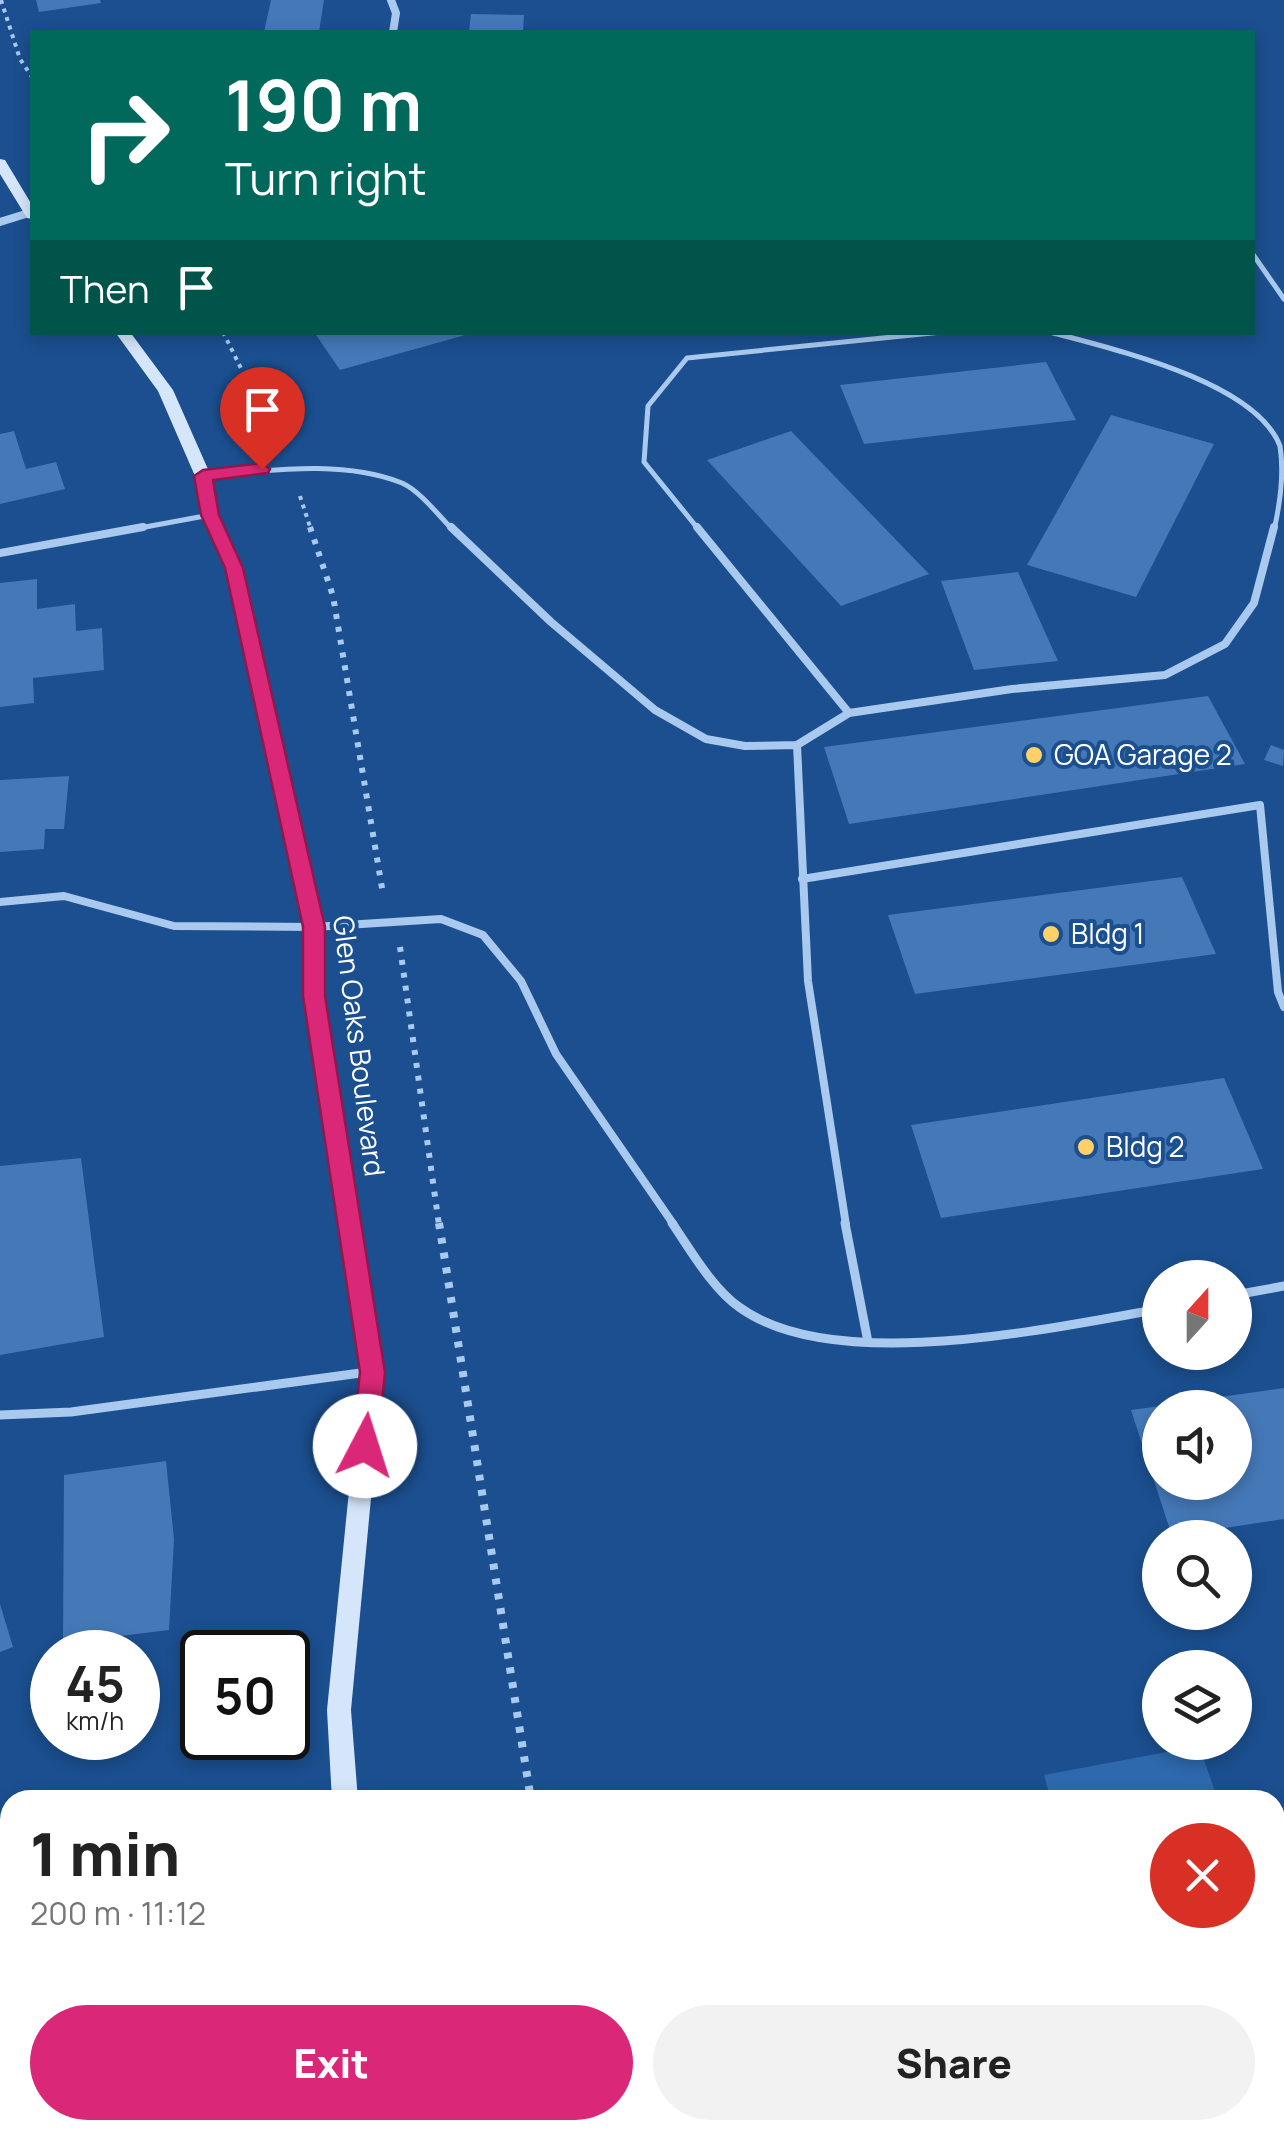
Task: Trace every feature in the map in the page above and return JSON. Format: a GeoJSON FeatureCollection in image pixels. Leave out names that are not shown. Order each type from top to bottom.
{"type":"FeatureCollection","features":[{"type":"Feature","properties":{"kind":"main road"},"geometry":{"type":"LineString","coordinates":[[0,163],[30,210]]}},
{"type":"Feature","properties":{"kind":"main road","name":"Glen Oaks Boulevard"},"geometry":{"type":"LineString","coordinates":[[124,335],[165,390],[203,476],[210,515],[234,568],[314,927],[314,996],[372,1372],[340,1710],[344,1790]]}},
{"type":"Feature","properties":{"kind":"street"},"geometry":{"type":"LineString","coordinates":[[392,0],[396,13],[393,30]]}},
{"type":"Feature","properties":{"kind":"street"},"geometry":{"type":"LineString","coordinates":[[0,222],[30,214]]}},
{"type":"Feature","properties":{"kind":"lane"},"geometry":{"type":"LineString","coordinates":[[1255,257],[1284,299]]}},
{"type":"Feature","properties":{"kind":"lane"},"geometry":{"type":"LineString","coordinates":[[849,713],[644,462],[648,406],[687,358],[913,335]]}},
{"type":"Feature","properties":{"kind":"lane"},"geometry":{"type":"LineString","coordinates":[[203,476],[289,468],[349,472],[405,484],[551,622],[655,710],[706,740],[745,746],[797,745],[849,713],[1012,689],[1165,675],[1224,644],[1254,603],[1284,491],[1280,446],[1250,405],[1132,354],[1061,335]]}},
{"type":"Feature","properties":{"kind":"lane"},"geometry":{"type":"LineString","coordinates":[[0,553],[210,515]]}},
{"type":"Feature","properties":{"kind":"lane"},"geometry":{"type":"LineString","coordinates":[[797,745],[805,814],[802,879],[808,978],[827,1132],[868,1342]]}},
{"type":"Feature","properties":{"kind":"lane"},"geometry":{"type":"LineString","coordinates":[[802,879],[1260,805],[1278,992],[1284,1007]]}},
{"type":"Feature","properties":{"kind":"lane"},"geometry":{"type":"LineString","coordinates":[[0,902],[64,896],[174,926],[314,927],[440,919],[483,935],[521,981],[556,1054],[627,1163],[738,1306],[784,1330],[868,1342],[994,1337],[1142,1311]]}},
{"type":"Feature","properties":{"kind":"lane"},"geometry":{"type":"LineString","coordinates":[[1252,1292],[1284,1286]]}},
{"type":"Feature","properties":{"kind":"lane"},"geometry":{"type":"LineString","coordinates":[[0,1415],[71,1412],[372,1372]]}},
{"type":"Feature","properties":{"kind":"path"},"geometry":{"type":"LineString","coordinates":[[1,0],[20,59],[30,74]]}},
{"type":"Feature","properties":{"kind":"path"},"geometry":{"type":"LineString","coordinates":[[224,335],[289,468],[333,596],[384,904],[396,920],[418,1092],[529,1790]]}},
{"type":"Feature","properties":{"kind":"shaded area"},"geometry":{"type":"Polygon","coordinates":[[[1142,1757],[1142,1760],[1204,1760],[1214,1790],[1048,1790],[1044,1775],[1142,1757]]]}},
{"type":"Feature","properties":{"kind":"building"},"geometry":{"type":"Polygon","coordinates":[[[36,0],[100,0],[101,3],[39,12],[36,0]]]}},
{"type":"Feature","properties":{"kind":"building"},"geometry":{"type":"Polygon","coordinates":[[[271,0],[324,0],[319,30],[264,30],[271,0]]]}},
{"type":"Feature","properties":{"kind":"building"},"geometry":{"type":"Polygon","coordinates":[[[471,14],[524,15],[523,30],[469,30],[471,14]]]}},
{"type":"Feature","properties":{"kind":"building"},"geometry":{"type":"Polygon","coordinates":[[[316,335],[465,335],[340,370],[316,335]]]}},
{"type":"Feature","properties":{"kind":"building"},"geometry":{"type":"Polygon","coordinates":[[[1046,362],[1076,420],[864,444],[840,385],[1046,362]]]}},
{"type":"Feature","properties":{"kind":"building"},"geometry":{"type":"Polygon","coordinates":[[[1111,415],[1214,444],[1136,597],[1027,565],[1111,415]]]}},
{"type":"Feature","properties":{"kind":"building"},"geometry":{"type":"Polygon","coordinates":[[[14,431],[26,469],[56,462],[65,489],[0,504],[0,434],[14,431]]]}},
{"type":"Feature","properties":{"kind":"building"},"geometry":{"type":"Polygon","coordinates":[[[791,431],[929,574],[841,606],[707,460],[791,431]]]}},
{"type":"Feature","properties":{"kind":"building"},"geometry":{"type":"Polygon","coordinates":[[[1018,572],[1058,661],[974,670],[941,581],[1018,572]]]}},
{"type":"Feature","properties":{"kind":"building"},"geometry":{"type":"Polygon","coordinates":[[[37,579],[37,609],[75,604],[76,631],[102,628],[104,670],[33,678],[34,703],[0,707],[0,583],[37,579]]]}},
{"type":"Feature","properties":{"kind":"building","name":"GOA Garage 2"},"geometry":{"type":"Polygon","coordinates":[[[1208,696],[1245,764],[849,824],[824,747],[1208,696]]]}},
{"type":"Feature","properties":{"kind":"building"},"geometry":{"type":"Polygon","coordinates":[[[1271,745],[1284,750],[1283,766],[1264,760],[1271,745]]]}},
{"type":"Feature","properties":{"kind":"building"},"geometry":{"type":"Polygon","coordinates":[[[69,776],[64,829],[45,829],[44,849],[0,852],[0,780],[69,776]]]}},
{"type":"Feature","properties":{"kind":"building","name":"Bldg 1"},"geometry":{"type":"Polygon","coordinates":[[[1182,877],[1216,954],[915,994],[888,915],[1182,877]]]}},
{"type":"Feature","properties":{"kind":"building","name":"Bldg 2"},"geometry":{"type":"Polygon","coordinates":[[[1224,1078],[1263,1169],[941,1218],[911,1125],[1224,1078]]]}},
{"type":"Feature","properties":{"kind":"building"},"geometry":{"type":"Polygon","coordinates":[[[81,1158],[104,1337],[0,1355],[0,1166],[81,1158]]]}},
{"type":"Feature","properties":{"kind":"building"},"geometry":{"type":"Polygon","coordinates":[[[1284,1388],[1284,1519],[1252,1524],[1252,1520],[1167,1520],[1160,1500],[1252,1500],[1252,1392],[1284,1388]]]}},
{"type":"Feature","properties":{"kind":"building"},"geometry":{"type":"Polygon","coordinates":[[[1142,1408],[1142,1444],[1131,1410],[1142,1408]]]}},
{"type":"Feature","properties":{"kind":"building"},"geometry":{"type":"Polygon","coordinates":[[[166,1461],[174,1539],[169,1630],[63,1630],[64,1475],[166,1461]]]}},
{"type":"Feature","properties":{"kind":"building"},"geometry":{"type":"Polygon","coordinates":[[[0,1604],[13,1647],[0,1652],[0,1604]]]}},
{"type":"Feature","properties":{"kind":"place","name":"GOA Garage 2"},"geometry":{"type":"Point","coordinates":[1034,755]}},
{"type":"Feature","properties":{"kind":"place","name":"Bldg 1"},"geometry":{"type":"Point","coordinates":[1051,934]}},
{"type":"Feature","properties":{"kind":"place","name":"Bldg 2"},"geometry":{"type":"Point","coordinates":[1086,1147]}},
{"type":"Feature","properties":{"kind":"route"},"geometry":{"type":"LineString","coordinates":[[262,469],[203,476],[210,515],[234,568],[314,927],[314,996],[372,1372],[365,1446]]}}]}
